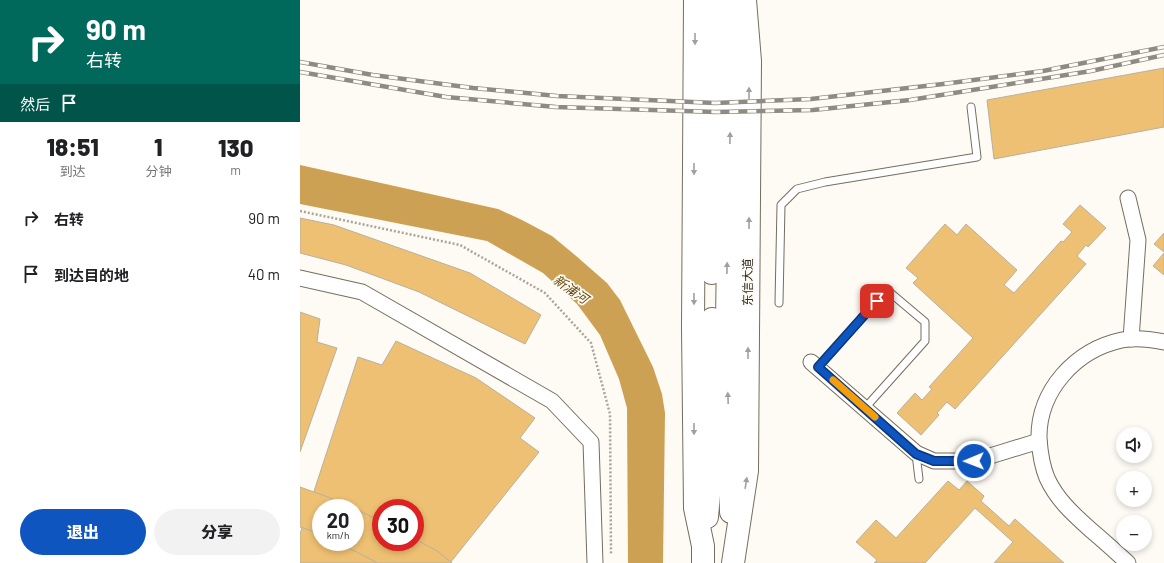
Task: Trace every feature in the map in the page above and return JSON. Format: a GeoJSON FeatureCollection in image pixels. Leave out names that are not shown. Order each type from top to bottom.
{"type":"FeatureCollection","features":[{"type":"Feature","properties":{"kind":"main road"},"geometry":{"type":"LineString","coordinates":[[695,0],[693,328],[695,508],[703,554]]}},
{"type":"Feature","properties":{"kind":"main road"},"geometry":{"type":"LineString","coordinates":[[703,554],[710,483],[714,65],[712,0]]}},
{"type":"Feature","properties":{"kind":"main road","name":"东信大道"},"geometry":{"type":"LineString","coordinates":[[732,0],[726,319],[733,563]]}},
{"type":"Feature","properties":{"kind":"main road","name":"东信大道"},"geometry":{"type":"LineString","coordinates":[[733,563],[747,471],[750,61],[745,0]]}},
{"type":"Feature","properties":{"kind":"street"},"geometry":{"type":"LineString","coordinates":[[1128,198],[1138,240],[1131,339]]}},
{"type":"Feature","properties":{"kind":"street"},"geometry":{"type":"LineString","coordinates":[[300,278],[362,292],[552,401],[591,442],[595,563]]}},
{"type":"Feature","properties":{"kind":"street"},"geometry":{"type":"LineString","coordinates":[[1128,563],[1072,513],[1062,503],[1053,490],[1046,477],[1039,448],[1041,418],[1045,404],[1060,378],[1070,367],[1094,349],[1131,339],[1153,339],[1164,342]]}},
{"type":"Feature","properties":{"kind":"street"},"geometry":{"type":"LineString","coordinates":[[815,365],[916,454],[934,461],[974,461],[1040,441]]}},
{"type":"Feature","properties":{"kind":"lane"},"geometry":{"type":"LineString","coordinates":[[779,303],[781,205],[797,189],[825,182],[977,158],[971,107]]}},
{"type":"Feature","properties":{"kind":"lane"},"geometry":{"type":"LineString","coordinates":[[815,365],[887,290],[925,322],[925,341],[865,408]]}},
{"type":"Feature","properties":{"kind":"lane"},"geometry":{"type":"LineString","coordinates":[[916,454],[919,479]]}},
{"type":"Feature","properties":{"kind":"path"},"geometry":{"type":"LineString","coordinates":[[300,211],[460,245],[545,293],[591,343],[610,414],[611,555]]}},
{"type":"Feature","properties":{"kind":"water","name":"新浦河"},"geometry":{"type":"Polygon","coordinates":[[[300,165],[498,209],[552,236],[607,283],[620,300],[653,367],[662,394],[665,413],[663,563],[628,563],[627,408],[619,379],[600,335],[577,304],[543,273],[487,241],[300,204],[300,165]]]}},
{"type":"Feature","properties":{"kind":"building"},"geometry":{"type":"Polygon","coordinates":[[[1164,68],[1164,127],[994,159],[987,100],[1164,68]]]}},
{"type":"Feature","properties":{"kind":"building"},"geometry":{"type":"Polygon","coordinates":[[[1080,205],[1106,228],[1088,247],[1086,245],[1077,256],[1086,264],[955,409],[947,402],[937,413],[939,415],[921,435],[897,413],[915,393],[922,400],[932,389],[929,387],[973,338],[913,283],[918,278],[906,268],[945,224],[957,235],[966,224],[1017,270],[1004,285],[1014,293],[1061,241],[1063,242],[1072,232],[1063,224],[1080,205]]]}},
{"type":"Feature","properties":{"kind":"building"},"geometry":{"type":"Polygon","coordinates":[[[300,218],[334,225],[470,273],[541,315],[525,344],[419,292],[346,265],[300,253],[300,218]]]}},
{"type":"Feature","properties":{"kind":"building"},"geometry":{"type":"Polygon","coordinates":[[[1164,233],[1164,252],[1154,244],[1164,233]]]}},
{"type":"Feature","properties":{"kind":"building"},"geometry":{"type":"Polygon","coordinates":[[[1164,253],[1164,275],[1153,266],[1164,253]]]}},
{"type":"Feature","properties":{"kind":"building"},"geometry":{"type":"Polygon","coordinates":[[[300,312],[320,319],[317,342],[337,348],[300,452],[300,312]]]}},
{"type":"Feature","properties":{"kind":"building"},"geometry":{"type":"Polygon","coordinates":[[[396,341],[476,378],[535,418],[520,438],[539,452],[450,563],[300,563],[300,534],[358,357],[382,365],[396,341]]]}},
{"type":"Feature","properties":{"kind":"building"},"geometry":{"type":"Polygon","coordinates":[[[948,481],[959,490],[967,481],[984,496],[981,501],[1009,526],[1015,519],[1064,563],[994,563],[1013,542],[975,508],[925,563],[874,563],[877,560],[856,542],[876,520],[896,538],[948,481]]]}},
{"type":"Feature","properties":{"kind":"building"},"geometry":{"type":"Polygon","coordinates":[[[300,487],[332,499],[312,499],[312,531],[300,527],[300,487]]]}},
{"type":"Feature","properties":{"kind":"building"},"geometry":{"type":"Polygon","coordinates":[[[364,513],[372,517],[372,551],[424,551],[424,544],[437,551],[452,563],[378,563],[355,551],[364,551],[364,513]]]}},
{"type":"Feature","properties":{"kind":"railway"},"geometry":{"type":"LineString","coordinates":[[300,62],[373,75],[473,88],[557,96],[715,103],[811,99],[943,84],[1043,71],[1164,47]]}},
{"type":"Feature","properties":{"kind":"railway"},"geometry":{"type":"LineString","coordinates":[[300,72],[446,97],[556,107],[716,112],[813,110],[910,100],[1091,71],[1164,55]]}},
{"type":"Feature","properties":{"kind":"slow traffic"},"geometry":{"type":"LineString","coordinates":[[833,380],[875,417]]}},
{"type":"Feature","properties":{"kind":"route"},"geometry":{"type":"LineString","coordinates":[[877,301],[818,367],[916,454],[934,461],[974,461]]}}]}
